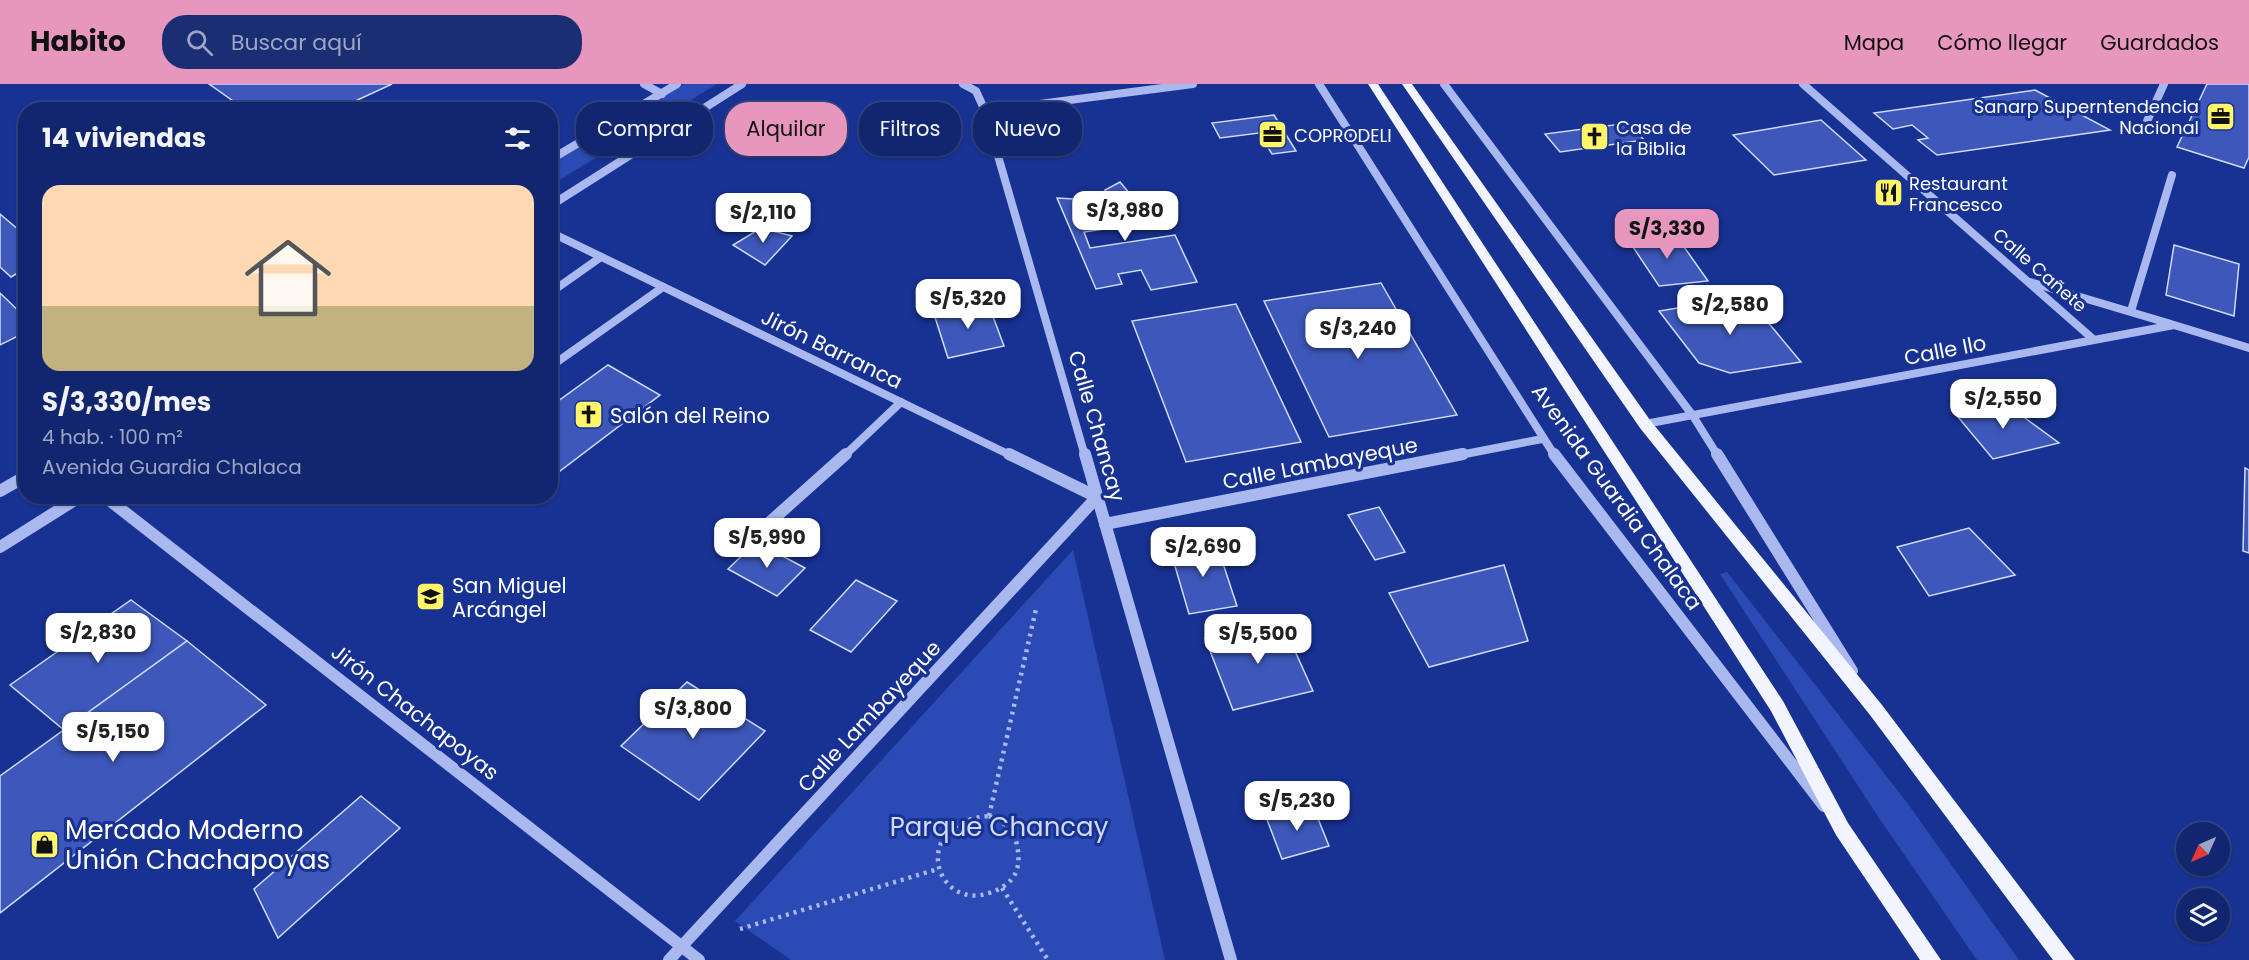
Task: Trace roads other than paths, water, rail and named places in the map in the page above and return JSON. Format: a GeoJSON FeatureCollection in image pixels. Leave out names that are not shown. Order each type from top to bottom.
{"type":"FeatureCollection","features":[{"type":"Feature","properties":{"kind":"main road","name":"Avenida Guardia Chalaca"},"geometry":{"type":"LineString","coordinates":[[1373,84],[1777,706],[1842,829],[1931,960]]}},
{"type":"Feature","properties":{"kind":"main road"},"geometry":{"type":"LineString","coordinates":[[1407,84],[1645,424],[1876,710],[2066,960]]}},
{"type":"Feature","properties":{"kind":"street"},"geometry":{"type":"LineString","coordinates":[[644,84],[662,94]]}},
{"type":"Feature","properties":{"kind":"street"},"geometry":{"type":"LineString","coordinates":[[558,155],[678,84]]}},
{"type":"Feature","properties":{"kind":"street"},"geometry":{"type":"LineString","coordinates":[[558,201],[742,84]]}},
{"type":"Feature","properties":{"kind":"street","name":"Calle Chancay"},"geometry":{"type":"LineString","coordinates":[[963,84],[976,91],[980,102]]}},
{"type":"Feature","properties":{"kind":"street"},"geometry":{"type":"LineString","coordinates":[[1054,102],[1193,84]]}},
{"type":"Feature","properties":{"kind":"street","name":"Avenida Guardia Chalaca"},"geometry":{"type":"LineString","coordinates":[[1319,84],[1542,439],[1842,829]]}},
{"type":"Feature","properties":{"kind":"street"},"geometry":{"type":"LineString","coordinates":[[1444,84],[1693,417],[1876,710]]}},
{"type":"Feature","properties":{"kind":"street","name":"Calle Cañete"},"geometry":{"type":"LineString","coordinates":[[1803,84],[2093,339]]}},
{"type":"Feature","properties":{"kind":"street"},"geometry":{"type":"LineString","coordinates":[[2143,130],[2164,84]]}},
{"type":"Feature","properties":{"kind":"street","name":"Calle Chancay"},"geometry":{"type":"LineString","coordinates":[[997,156],[1231,960]]}},
{"type":"Feature","properties":{"kind":"street"},"geometry":{"type":"LineString","coordinates":[[2131,311],[2172,174]]}},
{"type":"Feature","properties":{"kind":"street","name":"Jirón Barranca"},"geometry":{"type":"LineString","coordinates":[[558,236],[1097,497]]}},
{"type":"Feature","properties":{"kind":"street"},"geometry":{"type":"LineString","coordinates":[[558,287],[601,257]]}},
{"type":"Feature","properties":{"kind":"street"},"geometry":{"type":"LineString","coordinates":[[2028,281],[2174,325]]}},
{"type":"Feature","properties":{"kind":"street"},"geometry":{"type":"LineString","coordinates":[[558,362],[663,287]]}},
{"type":"Feature","properties":{"kind":"street","name":"Calle Ilo"},"geometry":{"type":"LineString","coordinates":[[1645,424],[1693,417],[2174,325],[2249,348]]}},
{"type":"Feature","properties":{"kind":"street"},"geometry":{"type":"LineString","coordinates":[[770,522],[870,433],[900,402]]}},
{"type":"Feature","properties":{"kind":"street","name":"Calle Lambayeque"},"geometry":{"type":"LineString","coordinates":[[1105,524],[1542,439]]}},
{"type":"Feature","properties":{"kind":"street"},"geometry":{"type":"LineString","coordinates":[[0,491],[18,481]]}},
{"type":"Feature","properties":{"kind":"street","name":"Calle Lambayeque"},"geometry":{"type":"LineString","coordinates":[[669,960],[1097,497]]}},
{"type":"Feature","properties":{"kind":"street"},"geometry":{"type":"LineString","coordinates":[[0,548],[69,504]]}},
{"type":"Feature","properties":{"kind":"street","name":"Jirón Chachapoyas"},"geometry":{"type":"LineString","coordinates":[[114,504],[699,960]]}},
{"type":"Feature","properties":{"kind":"place","name":"Sanarp Superntendencia Nacional"},"geometry":{"type":"Point","coordinates":[2220,116]}},
{"type":"Feature","properties":{"kind":"place","name":"COPRODELI"},"geometry":{"type":"Point","coordinates":[1273,135]}},
{"type":"Feature","properties":{"kind":"place","name":"Casa de la Biblia"},"geometry":{"type":"Point","coordinates":[1595,137]}},
{"type":"Feature","properties":{"kind":"place","name":"Restaurant Francesco"},"geometry":{"type":"Point","coordinates":[1888,193]}},
{"type":"Feature","properties":{"kind":"place","name":"Salón del Reino"},"geometry":{"type":"Point","coordinates":[589,415]}},
{"type":"Feature","properties":{"kind":"place","name":"San Miguel Arcángel"},"geometry":{"type":"Point","coordinates":[431,597]}},
{"type":"Feature","properties":{"kind":"place","name":"Mercado Moderno Unión Chachapoyas"},"geometry":{"type":"Point","coordinates":[44,845]}},
{"type":"Feature","properties":{"kind":"park label","name":"Parque Chancay"},"geometry":{"type":"Point","coordinates":[999,827]}}]}
